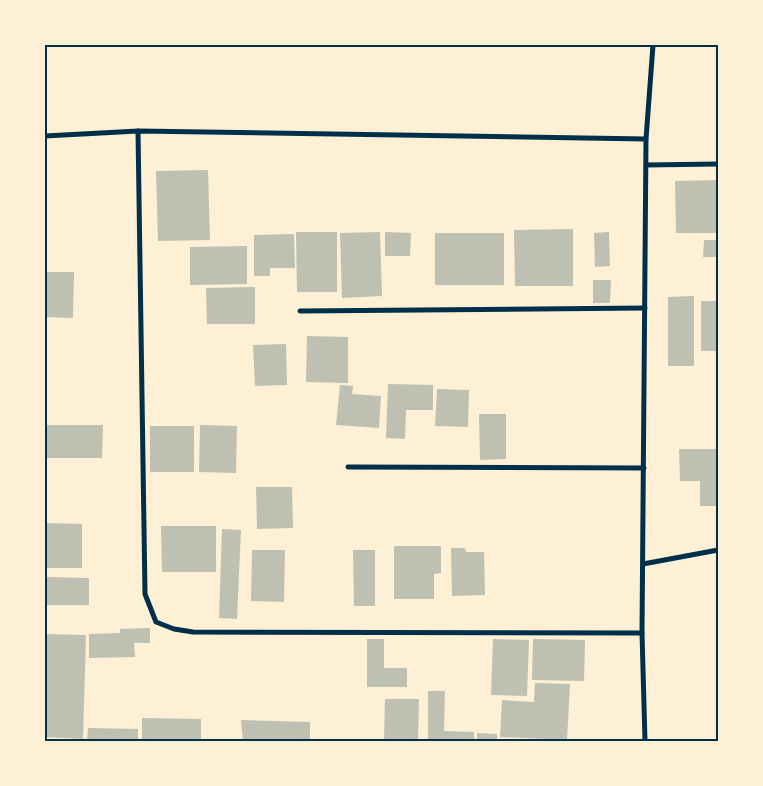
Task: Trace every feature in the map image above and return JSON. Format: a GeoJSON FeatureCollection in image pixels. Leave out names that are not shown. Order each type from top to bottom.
{"type":"FeatureCollection","features":[{"type":"Feature","properties":{"kind":"street"},"geometry":{"type":"LineString","coordinates":[[645,741],[642,633],[646,138],[653,45]]}},
{"type":"Feature","properties":{"kind":"street"},"geometry":{"type":"LineString","coordinates":[[45,136],[138,131],[646,138]]}},
{"type":"Feature","properties":{"kind":"street"},"geometry":{"type":"LineString","coordinates":[[138,131],[145,594],[156,622],[174,629],[193,632],[642,633]]}},
{"type":"Feature","properties":{"kind":"street"},"geometry":{"type":"LineString","coordinates":[[646,165],[718,164]]}},
{"type":"Feature","properties":{"kind":"street"},"geometry":{"type":"LineString","coordinates":[[300,311],[645,308]]}},
{"type":"Feature","properties":{"kind":"street"},"geometry":{"type":"LineString","coordinates":[[348,467],[644,468]]}},
{"type":"Feature","properties":{"kind":"street"},"geometry":{"type":"LineString","coordinates":[[643,564],[718,550]]}},
{"type":"Feature","properties":{"kind":"building"},"geometry":{"type":"Polygon","coordinates":[[[208,170],[210,240],[158,241],[156,171],[208,170]]]}},
{"type":"Feature","properties":{"kind":"building"},"geometry":{"type":"Polygon","coordinates":[[[718,180],[718,233],[676,233],[675,181],[718,180]]]}},
{"type":"Feature","properties":{"kind":"building"},"geometry":{"type":"Polygon","coordinates":[[[573,229],[573,286],[515,286],[514,230],[573,229]]]}},
{"type":"Feature","properties":{"kind":"building"},"geometry":{"type":"Polygon","coordinates":[[[296,232],[337,232],[337,292],[297,292],[296,232]]]}},
{"type":"Feature","properties":{"kind":"building"},"geometry":{"type":"Polygon","coordinates":[[[380,232],[382,296],[342,298],[340,233],[380,232]]]}},
{"type":"Feature","properties":{"kind":"building"},"geometry":{"type":"Polygon","coordinates":[[[385,232],[411,233],[410,256],[385,256],[385,232]]]}},
{"type":"Feature","properties":{"kind":"building"},"geometry":{"type":"Polygon","coordinates":[[[609,232],[610,266],[595,267],[594,233],[609,232]]]}},
{"type":"Feature","properties":{"kind":"building"},"geometry":{"type":"Polygon","coordinates":[[[435,233],[504,233],[504,285],[435,285],[435,233]]]}},
{"type":"Feature","properties":{"kind":"building"},"geometry":{"type":"Polygon","coordinates":[[[294,234],[295,268],[270,268],[270,276],[254,276],[254,235],[294,234]]]}},
{"type":"Feature","properties":{"kind":"building"},"geometry":{"type":"Polygon","coordinates":[[[704,240],[718,240],[718,257],[703,257],[704,240]]]}},
{"type":"Feature","properties":{"kind":"building"},"geometry":{"type":"Polygon","coordinates":[[[247,246],[247,284],[190,285],[190,247],[247,246]]]}},
{"type":"Feature","properties":{"kind":"building"},"geometry":{"type":"Polygon","coordinates":[[[45,272],[74,272],[73,318],[45,317],[45,272]]]}},
{"type":"Feature","properties":{"kind":"building"},"geometry":{"type":"Polygon","coordinates":[[[593,280],[611,280],[610,303],[593,303],[593,280]]]}},
{"type":"Feature","properties":{"kind":"building"},"geometry":{"type":"Polygon","coordinates":[[[255,287],[255,324],[207,324],[206,288],[255,287]]]}},
{"type":"Feature","properties":{"kind":"building"},"geometry":{"type":"Polygon","coordinates":[[[694,296],[694,366],[668,366],[668,297],[694,296]]]}},
{"type":"Feature","properties":{"kind":"building"},"geometry":{"type":"Polygon","coordinates":[[[701,301],[718,301],[718,351],[701,351],[701,301]]]}},
{"type":"Feature","properties":{"kind":"building"},"geometry":{"type":"Polygon","coordinates":[[[307,336],[348,337],[348,383],[306,382],[307,336]]]}},
{"type":"Feature","properties":{"kind":"building"},"geometry":{"type":"Polygon","coordinates":[[[286,344],[287,385],[255,386],[253,345],[286,344]]]}},
{"type":"Feature","properties":{"kind":"building"},"geometry":{"type":"Polygon","coordinates":[[[388,384],[433,385],[433,410],[406,410],[405,439],[386,438],[388,384]]]}},
{"type":"Feature","properties":{"kind":"building"},"geometry":{"type":"Polygon","coordinates":[[[340,385],[353,386],[352,394],[381,396],[379,428],[336,425],[340,385]]]}},
{"type":"Feature","properties":{"kind":"building"},"geometry":{"type":"Polygon","coordinates":[[[437,389],[469,390],[468,427],[435,426],[437,389]]]}},
{"type":"Feature","properties":{"kind":"building"},"geometry":{"type":"Polygon","coordinates":[[[479,414],[506,414],[506,459],[480,460],[479,414]]]}},
{"type":"Feature","properties":{"kind":"building"},"geometry":{"type":"Polygon","coordinates":[[[45,425],[103,425],[102,458],[45,458],[45,425]]]}},
{"type":"Feature","properties":{"kind":"building"},"geometry":{"type":"Polygon","coordinates":[[[200,425],[237,426],[236,473],[199,472],[200,425]]]}},
{"type":"Feature","properties":{"kind":"building"},"geometry":{"type":"Polygon","coordinates":[[[150,426],[194,426],[194,472],[150,472],[150,426]]]}},
{"type":"Feature","properties":{"kind":"building"},"geometry":{"type":"Polygon","coordinates":[[[679,449],[718,449],[718,506],[700,506],[700,481],[680,481],[679,449]]]}},
{"type":"Feature","properties":{"kind":"building"},"geometry":{"type":"Polygon","coordinates":[[[256,487],[292,487],[293,528],[257,529],[256,487]]]}},
{"type":"Feature","properties":{"kind":"building"},"geometry":{"type":"Polygon","coordinates":[[[45,523],[82,524],[82,568],[45,568],[45,523]]]}},
{"type":"Feature","properties":{"kind":"building"},"geometry":{"type":"Polygon","coordinates":[[[161,526],[216,526],[216,572],[162,572],[161,526]]]}},
{"type":"Feature","properties":{"kind":"building"},"geometry":{"type":"Polygon","coordinates":[[[222,529],[241,530],[237,619],[219,618],[222,529]]]}},
{"type":"Feature","properties":{"kind":"building"},"geometry":{"type":"Polygon","coordinates":[[[394,546],[441,546],[441,573],[434,574],[434,599],[394,599],[394,546]]]}},
{"type":"Feature","properties":{"kind":"building"},"geometry":{"type":"Polygon","coordinates":[[[451,548],[465,548],[466,552],[484,552],[485,595],[452,596],[451,548]]]}},
{"type":"Feature","properties":{"kind":"building"},"geometry":{"type":"Polygon","coordinates":[[[252,550],[285,550],[284,602],[251,601],[252,550]]]}},
{"type":"Feature","properties":{"kind":"building"},"geometry":{"type":"Polygon","coordinates":[[[353,550],[375,550],[375,606],[354,606],[353,550]]]}},
{"type":"Feature","properties":{"kind":"building"},"geometry":{"type":"Polygon","coordinates":[[[45,577],[89,578],[89,605],[45,605],[45,577]]]}},
{"type":"Feature","properties":{"kind":"building"},"geometry":{"type":"Polygon","coordinates":[[[150,628],[150,643],[134,643],[135,657],[89,658],[89,634],[120,633],[120,629],[150,628]]]}},
{"type":"Feature","properties":{"kind":"building"},"geometry":{"type":"Polygon","coordinates":[[[45,634],[86,635],[83,739],[45,737],[45,634]]]}},
{"type":"Feature","properties":{"kind":"building"},"geometry":{"type":"Polygon","coordinates":[[[367,639],[384,639],[384,668],[407,668],[407,687],[367,687],[367,639]]]}},
{"type":"Feature","properties":{"kind":"building"},"geometry":{"type":"Polygon","coordinates":[[[493,639],[529,640],[527,696],[491,695],[493,639]]]}},
{"type":"Feature","properties":{"kind":"building"},"geometry":{"type":"Polygon","coordinates":[[[533,639],[585,640],[584,681],[532,680],[533,639]]]}},
{"type":"Feature","properties":{"kind":"building"},"geometry":{"type":"Polygon","coordinates":[[[535,683],[570,684],[567,740],[500,737],[502,700],[534,702],[535,683]]]}},
{"type":"Feature","properties":{"kind":"building"},"geometry":{"type":"Polygon","coordinates":[[[428,691],[445,691],[444,731],[474,732],[474,741],[428,741],[428,691]]]}},
{"type":"Feature","properties":{"kind":"building"},"geometry":{"type":"Polygon","coordinates":[[[385,699],[419,699],[418,741],[384,741],[385,699]]]}},
{"type":"Feature","properties":{"kind":"building"},"geometry":{"type":"Polygon","coordinates":[[[142,718],[201,719],[201,741],[142,741],[142,718]]]}},
{"type":"Feature","properties":{"kind":"building"},"geometry":{"type":"Polygon","coordinates":[[[241,720],[310,722],[310,741],[243,741],[241,720]]]}},
{"type":"Feature","properties":{"kind":"building"},"geometry":{"type":"Polygon","coordinates":[[[88,728],[138,729],[138,741],[87,741],[88,728]]]}},
{"type":"Feature","properties":{"kind":"building"},"geometry":{"type":"Polygon","coordinates":[[[477,733],[497,734],[497,741],[477,741],[477,733]]]}}]}
